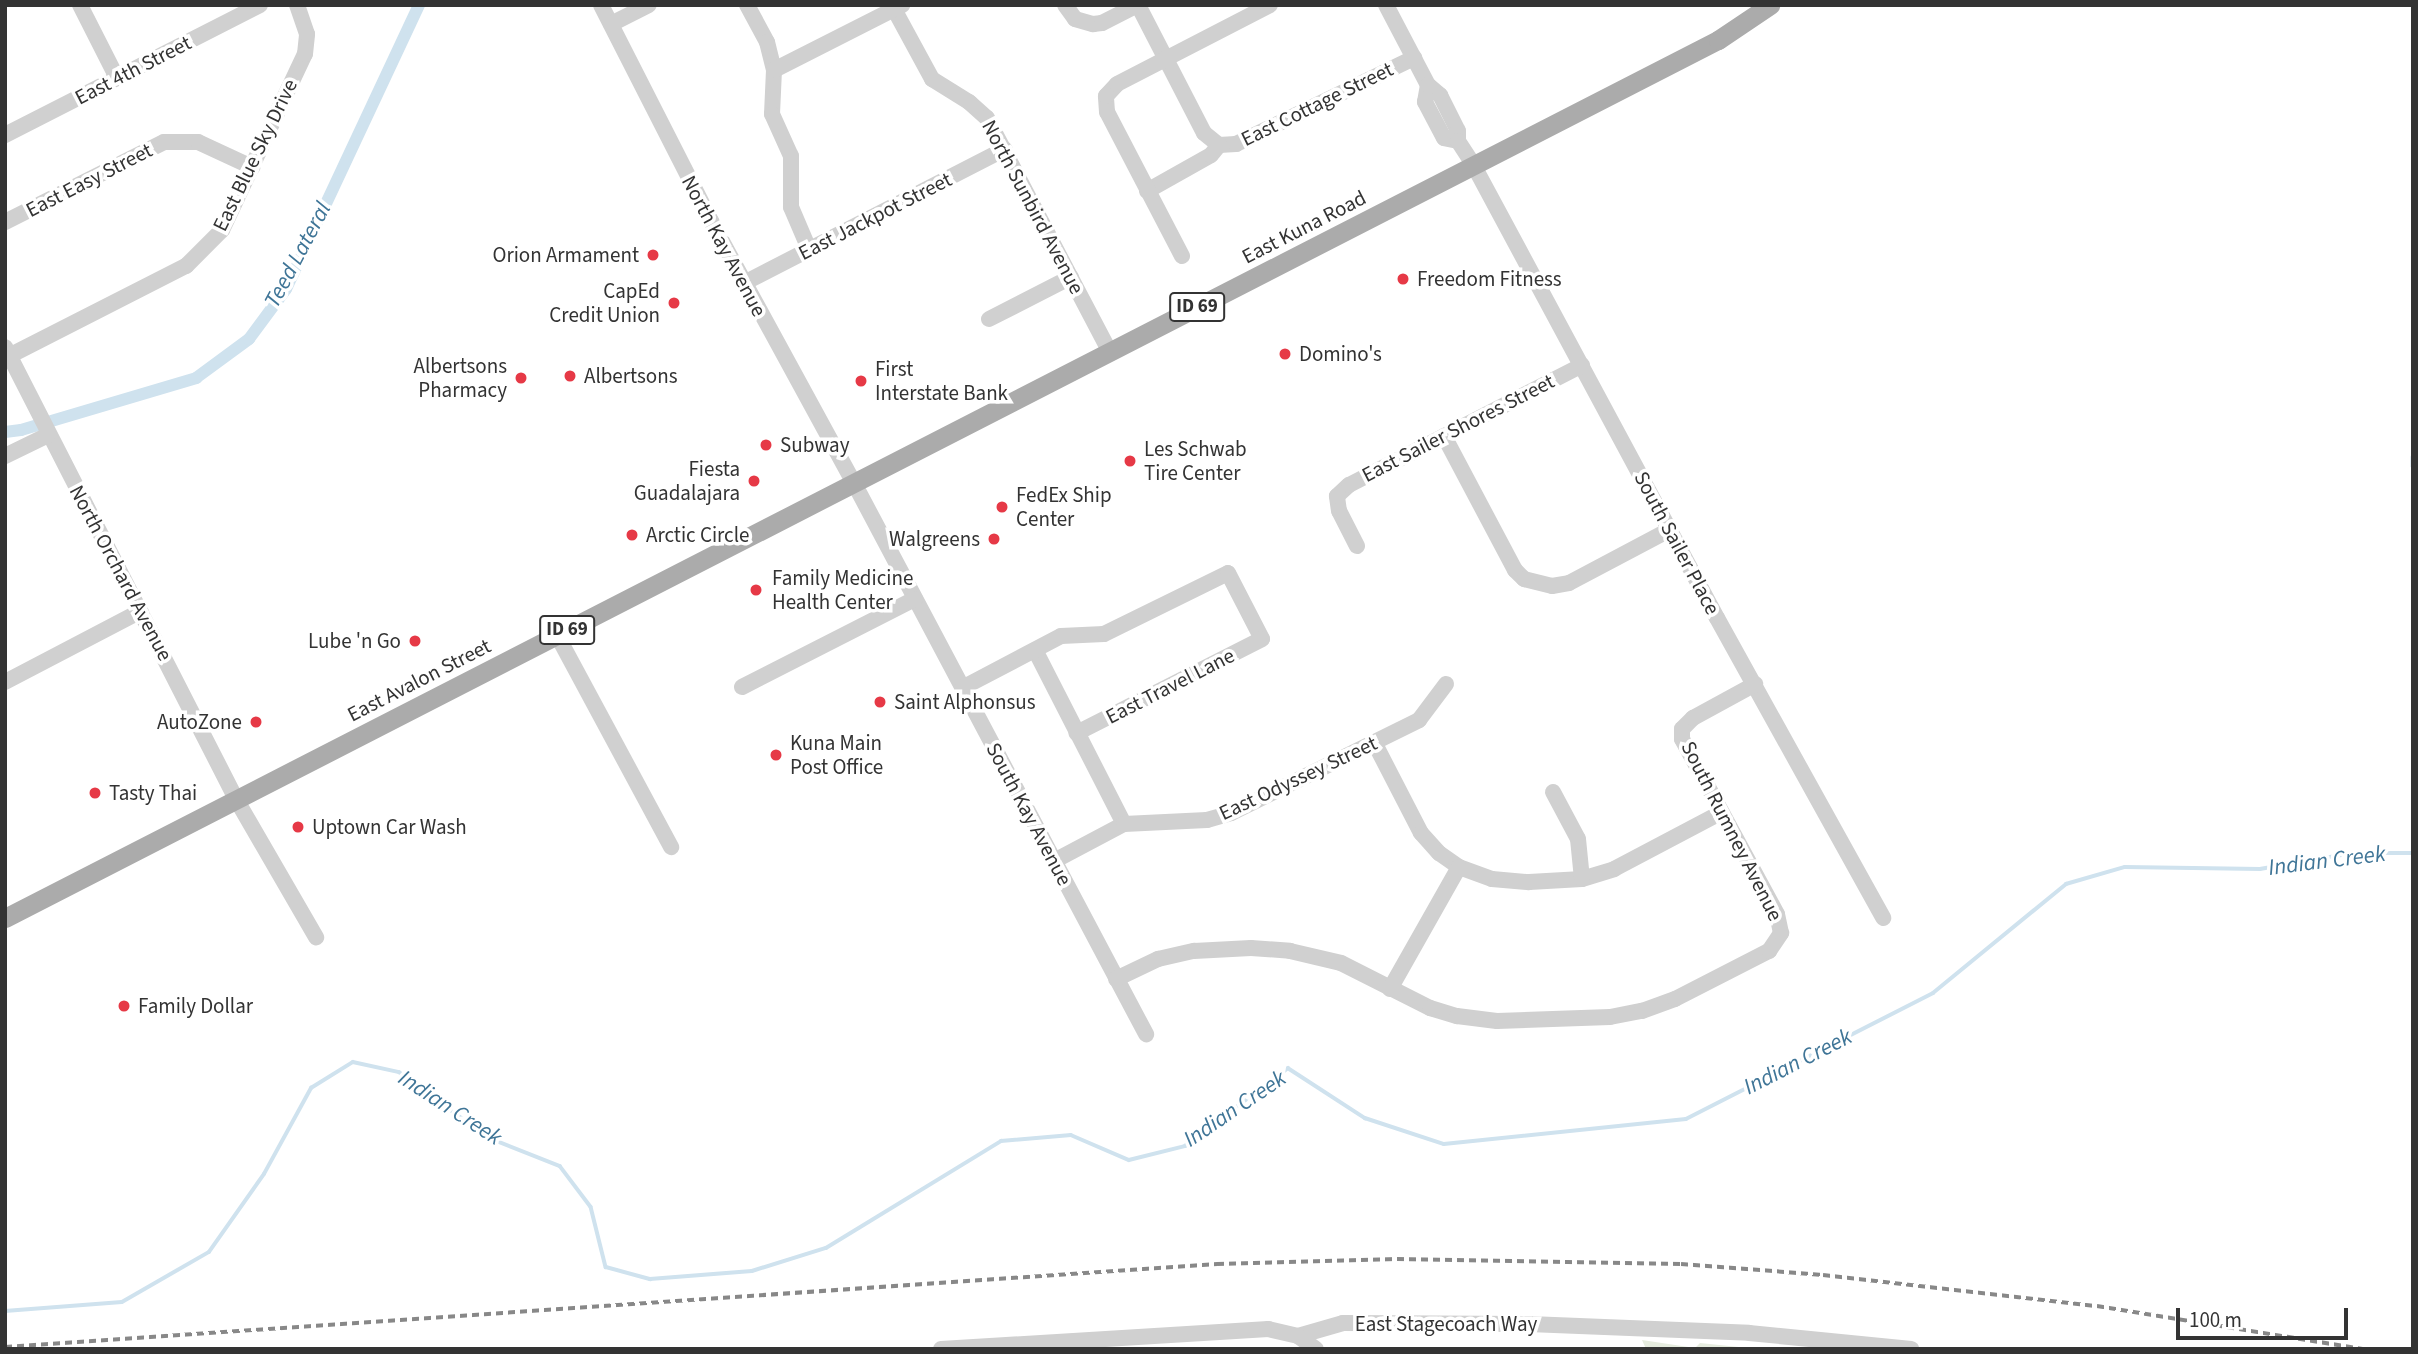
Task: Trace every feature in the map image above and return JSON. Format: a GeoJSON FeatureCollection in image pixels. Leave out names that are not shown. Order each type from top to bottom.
{"type":"FeatureCollection","features":[{"type":"Feature","properties":{"kind":"main road","name":"East Kuna Road"},"geometry":{"type":"LineString","coordinates":[[854,483],[1718,40],[1770,5]]}},
{"type":"Feature","properties":{"kind":"main road","name":"East Avalon Street"},"geometry":{"type":"LineString","coordinates":[[5,918],[854,483]]}},
{"type":"Feature","properties":{"kind":"street"},"geometry":{"type":"LineString","coordinates":[[80,5],[117,78]]}},
{"type":"Feature","properties":{"kind":"street","name":"East 4th Street"},"geometry":{"type":"LineString","coordinates":[[5,135],[260,5]]}},
{"type":"Feature","properties":{"kind":"street","name":"East Blue Sky Drive"},"geometry":{"type":"LineString","coordinates":[[7,352],[186,266],[222,230],[305,54],[307,34],[298,5]]}},
{"type":"Feature","properties":{"kind":"street","name":"North Kay Avenue"},"geometry":{"type":"LineString","coordinates":[[601,5],[744,283],[854,483]]}},
{"type":"Feature","properties":{"kind":"street"},"geometry":{"type":"LineString","coordinates":[[611,24],[649,5]]}},
{"type":"Feature","properties":{"kind":"street"},"geometry":{"type":"LineString","coordinates":[[747,5],[767,42],[774,70],[772,114],[791,156],[791,207],[809,249]]}},
{"type":"Feature","properties":{"kind":"street"},"geometry":{"type":"LineString","coordinates":[[1065,5],[1075,19],[1083,24],[1102,23],[1138,5],[1204,133],[1219,145],[1212,155],[1147,191]]}},
{"type":"Feature","properties":{"kind":"street"},"geometry":{"type":"LineString","coordinates":[[1182,256],[1107,112],[1106,96],[1117,84],[1270,5]]}},
{"type":"Feature","properties":{"kind":"street","name":"South Sailer Place"},"geometry":{"type":"LineString","coordinates":[[1386,5],[1428,85],[1440,95],[1458,131],[1458,141],[1883,918]]}},
{"type":"Feature","properties":{"kind":"street"},"geometry":{"type":"LineString","coordinates":[[774,70],[898,7]]}},
{"type":"Feature","properties":{"kind":"street","name":"North Sunbird Avenue"},"geometry":{"type":"LineString","coordinates":[[898,7],[932,79],[978,108],[988,118],[1110,352]]}},
{"type":"Feature","properties":{"kind":"street","name":"East Cottage Street"},"geometry":{"type":"LineString","coordinates":[[1219,145],[1236,144],[1414,58]]}},
{"type":"Feature","properties":{"kind":"street","name":"East Easy Street"},"geometry":{"type":"LineString","coordinates":[[5,222],[164,142],[198,142],[252,167]]}},
{"type":"Feature","properties":{"kind":"street","name":"East Jackpot Street"},"geometry":{"type":"LineString","coordinates":[[744,283],[1005,149]]}},
{"type":"Feature","properties":{"kind":"street"},"geometry":{"type":"LineString","coordinates":[[989,319],[1071,277]]}},
{"type":"Feature","properties":{"kind":"street","name":"North Orchard Avenue"},"geometry":{"type":"LineString","coordinates":[[7,352],[236,799],[316,937]]}},
{"type":"Feature","properties":{"kind":"street","name":"East Sailer Shores Street"},"geometry":{"type":"LineString","coordinates":[[1357,546],[1339,511],[1337,496],[1349,485],[1582,365]]}},
{"type":"Feature","properties":{"kind":"street"},"geometry":{"type":"LineString","coordinates":[[5,457],[45,428]]}},
{"type":"Feature","properties":{"kind":"street"},"geometry":{"type":"LineString","coordinates":[[1444,436],[1515,570],[1524,579],[1552,586],[1569,583],[1669,530]]}},
{"type":"Feature","properties":{"kind":"street","name":"South Kay Avenue"},"geometry":{"type":"LineString","coordinates":[[854,483],[1146,1034]]}},
{"type":"Feature","properties":{"kind":"street","name":"East Travel Lane"},"geometry":{"type":"LineString","coordinates":[[1035,650],[1061,636],[1104,634],[1228,573],[1262,639],[1077,733]]}},
{"type":"Feature","properties":{"kind":"street"},"geometry":{"type":"LineString","coordinates":[[742,687],[915,599]]}},
{"type":"Feature","properties":{"kind":"street"},"geometry":{"type":"LineString","coordinates":[[5,682],[141,611]]}},
{"type":"Feature","properties":{"kind":"street"},"geometry":{"type":"LineString","coordinates":[[557,635],[671,847]]}},
{"type":"Feature","properties":{"kind":"street"},"geometry":{"type":"LineString","coordinates":[[962,688],[1035,650],[1124,824]]}},
{"type":"Feature","properties":{"kind":"street","name":"East Odyssey Street"},"geometry":{"type":"LineString","coordinates":[[1054,862],[1124,824],[1166,819],[1207,820],[1231,813],[1419,720],[1446,684]]}},
{"type":"Feature","properties":{"kind":"street","name":"South Rumney Avenue"},"geometry":{"type":"LineString","coordinates":[[1390,989],[1430,1008],[1457,1016],[1497,1021],[1610,1017],[1643,1011],[1675,999],[1769,951],[1781,933],[1777,914],[1686,748],[1682,729],[1693,718],[1755,684]]}},
{"type":"Feature","properties":{"kind":"street"},"geometry":{"type":"LineString","coordinates":[[1374,743],[1421,833],[1439,853],[1459,867],[1492,879],[1529,882],[1582,879],[1614,869],[1720,813]]}},
{"type":"Feature","properties":{"kind":"street"},"geometry":{"type":"LineString","coordinates":[[1553,792],[1578,839],[1582,879]]}},
{"type":"Feature","properties":{"kind":"street"},"geometry":{"type":"LineString","coordinates":[[1116,979],[1158,959],[1194,951],[1251,948],[1290,951],[1342,963],[1390,989],[1459,867]]}},
{"type":"Feature","properties":{"kind":"street","name":"East Stagecoach Way"},"geometry":{"type":"LineString","coordinates":[[941,1349],[1235,1329],[1268,1329],[1298,1336],[1343,1323],[1529,1324],[1749,1333],[1911,1349]]}},
{"type":"Feature","properties":{"kind":"street"},"geometry":{"type":"LineString","coordinates":[[1298,1336],[1316,1349]]}},
{"type":"Feature","properties":{"kind":"shaded area"},"geometry":{"type":"Polygon","coordinates":[[[1642,1340],[1695,1348],[1700,1343],[1758,1349],[1646,1349],[1642,1340]]]}},
{"type":"Feature","properties":{"kind":"waterway","name":"Teed Lateral"},"geometry":{"type":"LineString","coordinates":[[5,432],[21,430],[196,378],[249,339],[286,289],[419,5]]}},
{"type":"Feature","properties":{"kind":"waterway","name":"Indian Creek"},"geometry":{"type":"LineString","coordinates":[[2413,457],[2413,466]]}},
{"type":"Feature","properties":{"kind":"waterway","name":"Indian Creek"},"geometry":{"type":"LineString","coordinates":[[5,1311],[122,1302],[209,1252],[264,1174],[311,1088],[353,1062],[399,1072],[489,1138],[560,1166],[591,1207],[606,1267],[650,1279],[752,1271],[826,1248],[1001,1141],[1071,1135],[1129,1160],[1185,1146],[1288,1068],[1365,1118],[1444,1144],[1686,1119],[1933,993],[2066,884],[2125,867],[2260,869],[2353,853],[2413,853]]}},
{"type":"Feature","properties":{"kind":"railway"},"geometry":{"type":"LineString","coordinates":[[5,1347],[1217,1264],[1397,1259],[1681,1264],[1823,1275],[2097,1306],[2363,1349]]}},
{"type":"Feature","properties":{"kind":"place","name":"Orion Armament"},"geometry":{"type":"Point","coordinates":[653,255]}},
{"type":"Feature","properties":{"kind":"place","name":"Freedom Fitness"},"geometry":{"type":"Point","coordinates":[1403,279]}},
{"type":"Feature","properties":{"kind":"place","name":"CapEd Credit Union"},"geometry":{"type":"Point","coordinates":[674,303]}},
{"type":"Feature","properties":{"kind":"place","name":"Domino's"},"geometry":{"type":"Point","coordinates":[1285,354]}},
{"type":"Feature","properties":{"kind":"place","name":"Albertsons"},"geometry":{"type":"Point","coordinates":[570,376]}},
{"type":"Feature","properties":{"kind":"place","name":"Albertsons Pharmacy"},"geometry":{"type":"Point","coordinates":[521,378]}},
{"type":"Feature","properties":{"kind":"place","name":"First Interstate Bank"},"geometry":{"type":"Point","coordinates":[861,381]}},
{"type":"Feature","properties":{"kind":"place","name":"Subway"},"geometry":{"type":"Point","coordinates":[766,445]}},
{"type":"Feature","properties":{"kind":"place","name":"Les Schwab Tire Center"},"geometry":{"type":"Point","coordinates":[1130,461]}},
{"type":"Feature","properties":{"kind":"place","name":"Fiesta Guadalajara"},"geometry":{"type":"Point","coordinates":[754,481]}},
{"type":"Feature","properties":{"kind":"place","name":"FedEx Ship Center"},"geometry":{"type":"Point","coordinates":[1002,507]}},
{"type":"Feature","properties":{"kind":"place","name":"Arctic Circle"},"geometry":{"type":"Point","coordinates":[632,535]}},
{"type":"Feature","properties":{"kind":"place","name":"Walgreens"},"geometry":{"type":"Point","coordinates":[994,539]}},
{"type":"Feature","properties":{"kind":"place","name":"Family Medicine Health Center"},"geometry":{"type":"Point","coordinates":[756,590]}},
{"type":"Feature","properties":{"kind":"place","name":"Lube 'n Go"},"geometry":{"type":"Point","coordinates":[415,641]}},
{"type":"Feature","properties":{"kind":"place","name":"Saint Alphonsus"},"geometry":{"type":"Point","coordinates":[880,702]}},
{"type":"Feature","properties":{"kind":"place","name":"AutoZone"},"geometry":{"type":"Point","coordinates":[256,722]}},
{"type":"Feature","properties":{"kind":"place","name":"Kuna Main Post Office"},"geometry":{"type":"Point","coordinates":[776,755]}},
{"type":"Feature","properties":{"kind":"place","name":"Tasty Thai"},"geometry":{"type":"Point","coordinates":[95,793]}},
{"type":"Feature","properties":{"kind":"place","name":"Uptown Car Wash"},"geometry":{"type":"Point","coordinates":[298,827]}},
{"type":"Feature","properties":{"kind":"place","name":"Family Dollar"},"geometry":{"type":"Point","coordinates":[124,1006]}}]}
